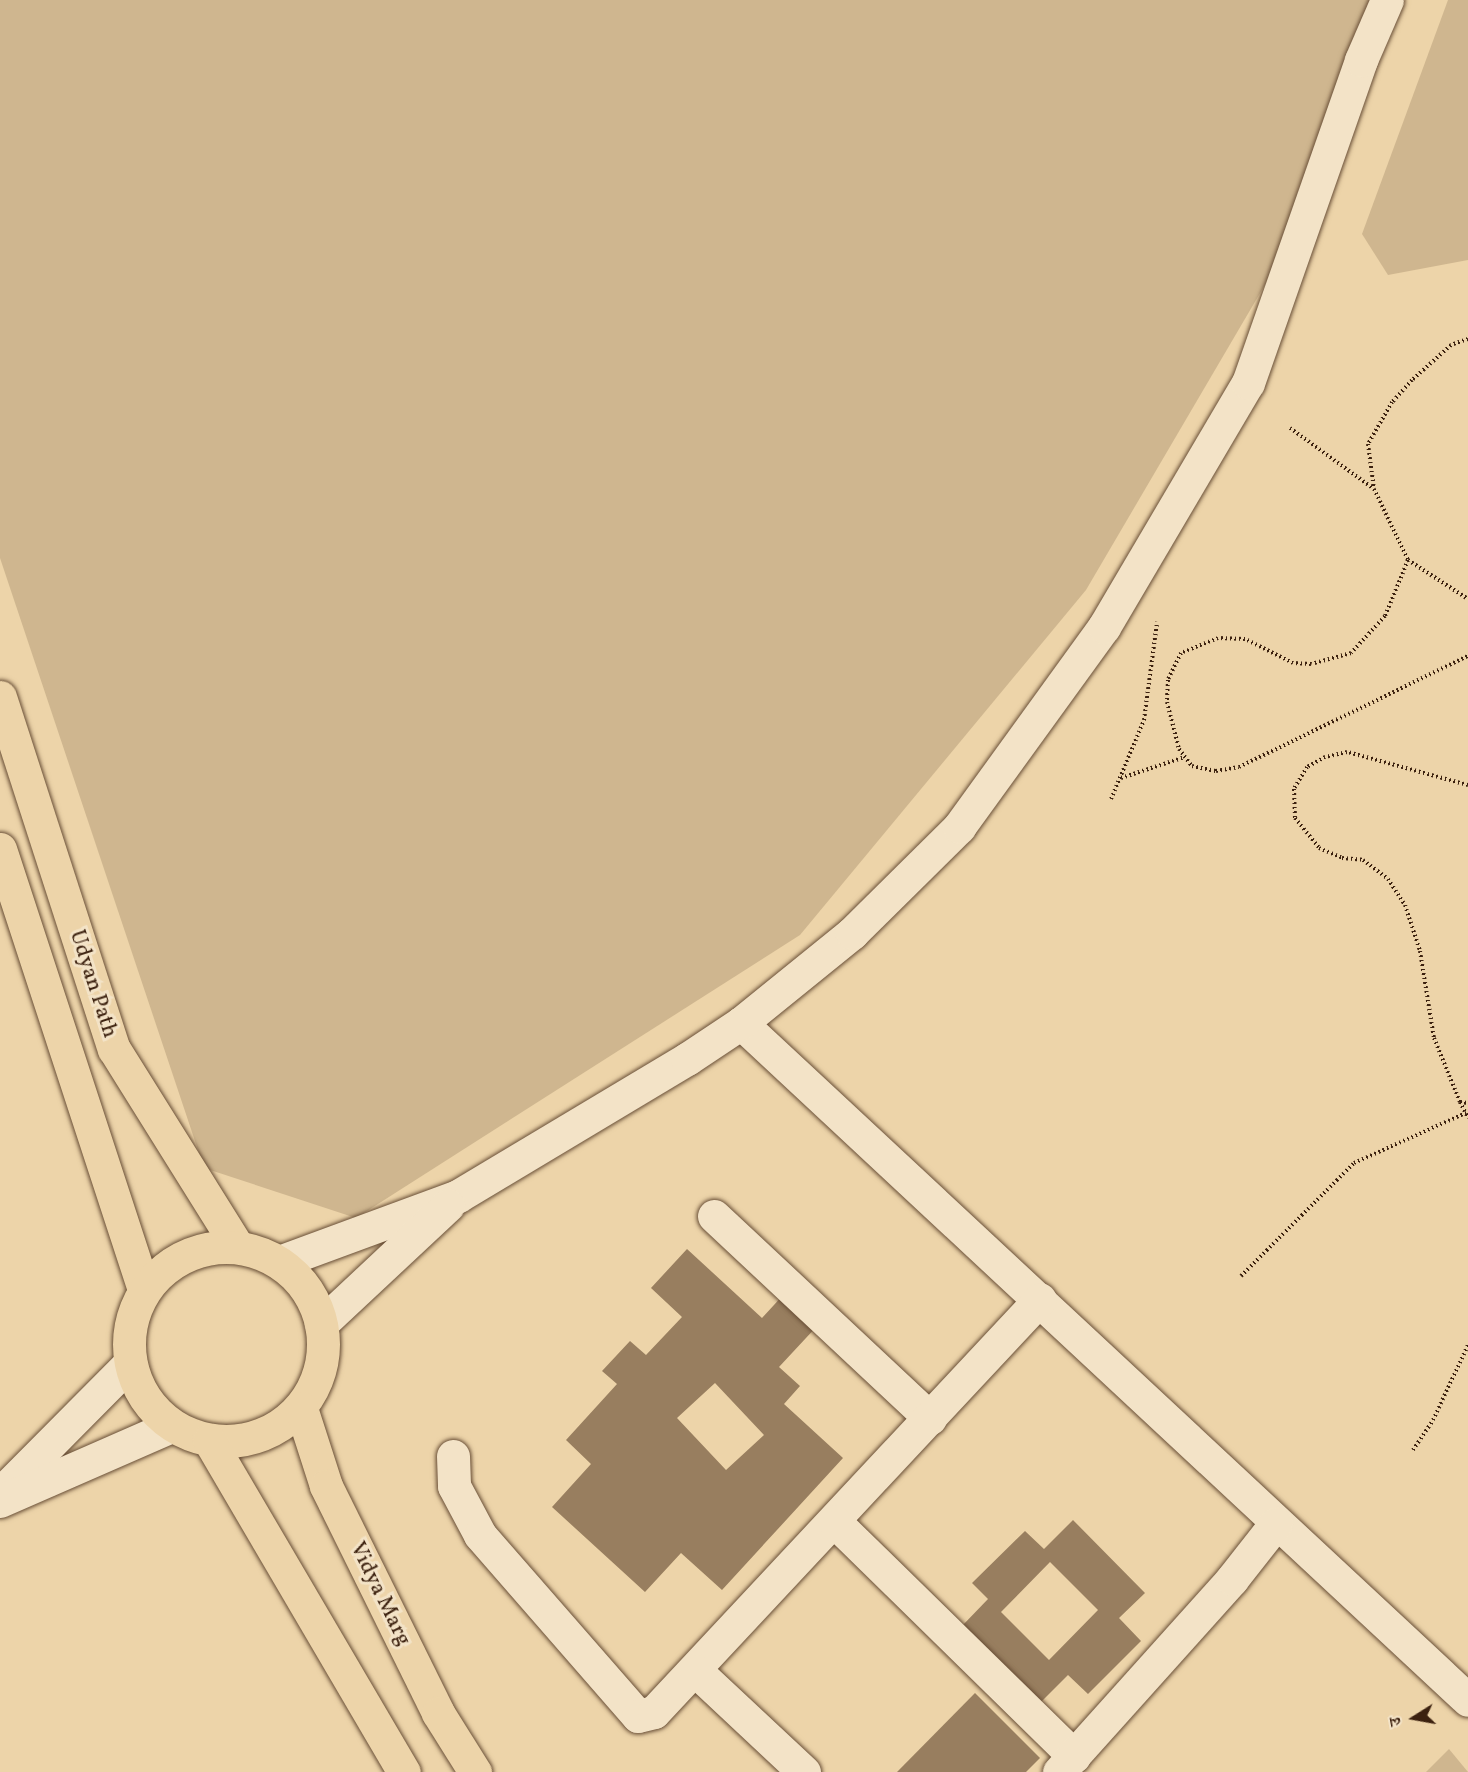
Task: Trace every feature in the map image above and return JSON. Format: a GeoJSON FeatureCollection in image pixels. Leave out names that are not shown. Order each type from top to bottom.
{"type":"FeatureCollection","features":[{"type":"Feature","properties":{"kind":"main road","name":"Udyan Path"},"geometry":{"type":"LineString","coordinates":[[0,697],[114,1049],[237,1246]]}},
{"type":"Feature","properties":{"kind":"main road"},"geometry":{"type":"LineString","coordinates":[[0,849],[144,1290]]}},
{"type":"Feature","properties":{"kind":"main road"},"geometry":{"type":"LineString","coordinates":[[237,1246],[279,1262],[307,1290],[321,1324],[321,1367],[301,1408],[245,1440],[209,1440],[172,1426],[147,1403],[130,1364],[130,1324],[144,1290],[176,1261],[206,1248],[237,1246]]}},
{"type":"Feature","properties":{"kind":"main road","name":"Vidya Marg"},"geometry":{"type":"LineString","coordinates":[[301,1408],[326,1485],[438,1713],[476,1772]]}},
{"type":"Feature","properties":{"kind":"main road"},"geometry":{"type":"LineString","coordinates":[[209,1440],[404,1772]]}},
{"type":"Feature","properties":{"kind":"street"},"geometry":{"type":"LineString","coordinates":[[279,1262],[458,1196],[741,1023],[852,933],[959,827],[1104,627],[1248,383],[1361,60],[1387,0]]}},
{"type":"Feature","properties":{"kind":"street"},"geometry":{"type":"LineString","coordinates":[[741,1023],[1468,1700]]}},
{"type":"Feature","properties":{"kind":"street"},"geometry":{"type":"LineString","coordinates":[[321,1324],[458,1196]]}},
{"type":"Feature","properties":{"kind":"street"},"geometry":{"type":"LineString","coordinates":[[714,1216],[930,1418]]}},
{"type":"Feature","properties":{"kind":"street"},"geometry":{"type":"LineString","coordinates":[[453,1456],[454,1486],[480,1535],[638,1716],[667,1703],[1040,1299]]}},
{"type":"Feature","properties":{"kind":"street"},"geometry":{"type":"LineString","coordinates":[[0,1494],[130,1364]]}},
{"type":"Feature","properties":{"kind":"street"},"geometry":{"type":"LineString","coordinates":[[0,1501],[172,1426]]}},
{"type":"Feature","properties":{"kind":"street"},"geometry":{"type":"LineString","coordinates":[[834,1521],[1067,1764],[1232,1579],[1276,1522]]}},
{"type":"Feature","properties":{"kind":"street"},"geometry":{"type":"LineString","coordinates":[[696,1671],[804,1772]]}},
{"type":"Feature","properties":{"kind":"path"},"geometry":{"type":"LineString","coordinates":[[1468,339],[1451,345],[1412,380],[1377,425],[1368,444],[1374,489],[1408,560],[1468,599]]}},
{"type":"Feature","properties":{"kind":"path"},"geometry":{"type":"LineString","coordinates":[[1290,428],[1374,489]]}},
{"type":"Feature","properties":{"kind":"path"},"geometry":{"type":"LineString","coordinates":[[1408,560],[1385,616],[1351,653],[1311,664],[1293,663],[1245,639],[1218,638],[1181,653],[1168,680],[1167,702],[1172,732],[1185,757],[1192,766],[1216,771],[1239,767],[1468,656]]}},
{"type":"Feature","properties":{"kind":"path"},"geometry":{"type":"LineString","coordinates":[[1111,799],[1144,720],[1157,622]]}},
{"type":"Feature","properties":{"kind":"path"},"geometry":{"type":"LineString","coordinates":[[1241,1276],[1354,1163],[1467,1115],[1434,1038],[1422,961],[1404,905],[1388,879],[1363,860],[1342,858],[1319,848],[1295,818],[1294,789],[1307,767],[1325,757],[1347,752],[1468,785]]}},
{"type":"Feature","properties":{"kind":"path"},"geometry":{"type":"LineString","coordinates":[[1120,778],[1185,757]]}},
{"type":"Feature","properties":{"kind":"path"},"geometry":{"type":"LineString","coordinates":[[1460,1102],[1468,1103]]}},
{"type":"Feature","properties":{"kind":"path"},"geometry":{"type":"LineString","coordinates":[[1413,1450],[1433,1420],[1468,1345]]}},
{"type":"Feature","properties":{"kind":"shaded area"},"geometry":{"type":"Polygon","coordinates":[[[0,0],[1382,0],[1266,283],[1086,590],[800,935],[356,1218],[204,1168],[0,558],[0,0]]]}},
{"type":"Feature","properties":{"kind":"shaded area"},"geometry":{"type":"Polygon","coordinates":[[[1448,0],[1468,0],[1468,260],[1388,275],[1362,234],[1448,0]]]}},
{"type":"Feature","properties":{"kind":"shaded area"},"geometry":{"type":"Polygon","coordinates":[[[1449,1749],[1468,1772],[1426,1772],[1449,1749]]]}},
{"type":"Feature","properties":{"kind":"building"},"geometry":{"type":"Polygon","coordinates":[[[687,1249],[762,1318],[785,1293],[819,1324],[779,1367],[800,1386],[784,1404],[843,1458],[722,1590],[681,1553],[645,1592],[552,1507],[591,1464],[566,1440],[617,1384],[602,1371],[630,1341],[646,1355],[682,1317],[651,1288],[687,1249]],[[715,1383],[677,1418],[726,1470],[764,1435],[715,1383]]]}},
{"type":"Feature","properties":{"kind":"building"},"geometry":{"type":"Polygon","coordinates":[[[1073,1520],[1145,1593],[1119,1618],[1141,1641],[1088,1694],[1068,1675],[1038,1705],[961,1627],[988,1599],[972,1583],[1025,1531],[1044,1549],[1073,1520]],[[1050,1562],[1001,1612],[1049,1660],[1098,1610],[1050,1562]]]}},
{"type":"Feature","properties":{"kind":"building"},"geometry":{"type":"Polygon","coordinates":[[[975,1693],[1040,1758],[1026,1772],[897,1772],[975,1693]]]}}]}
